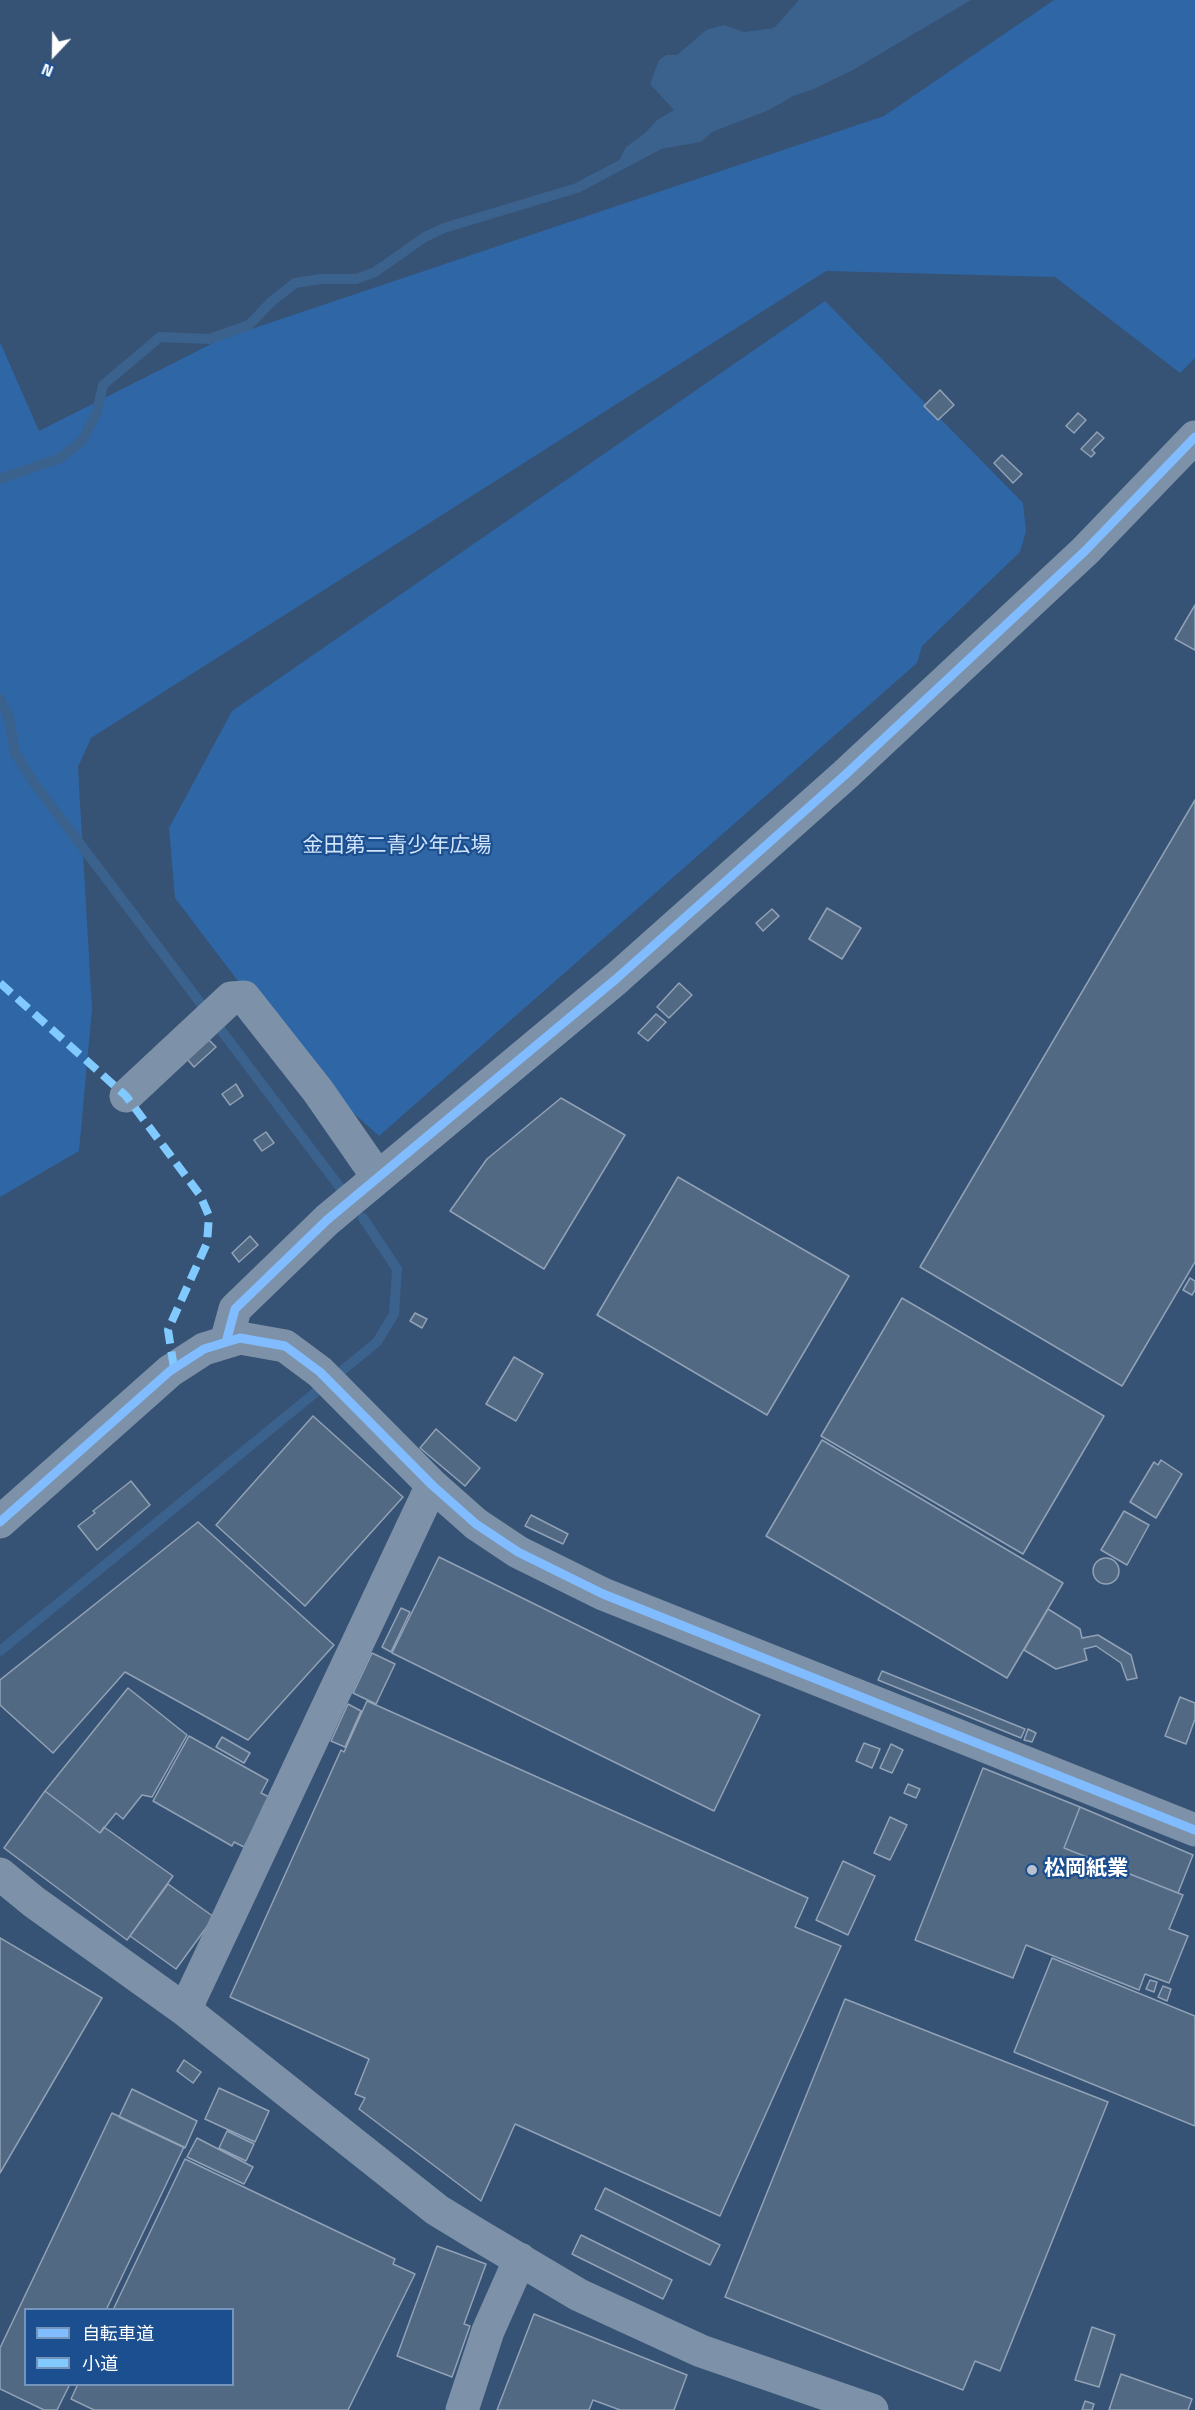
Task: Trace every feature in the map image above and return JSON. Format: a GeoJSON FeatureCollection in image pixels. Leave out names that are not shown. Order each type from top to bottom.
{"type":"FeatureCollection","features":[{"type":"Feature","properties":{"kind":"street"},"geometry":{"type":"LineString","coordinates":[[226,1342],[235,1309],[327,1220],[616,979],[845,775],[1085,551],[1195,437]]}},
{"type":"Feature","properties":{"kind":"street"},"geometry":{"type":"LineString","coordinates":[[126,1095],[231,998],[244,997],[318,1091],[377,1176]]}},
{"type":"Feature","properties":{"kind":"street"},"geometry":{"type":"LineString","coordinates":[[0,1522],[170,1371],[204,1349],[240,1338],[285,1346],[328,1380],[432,1485],[476,1524],[518,1552],[603,1594],[1195,1830]]}},
{"type":"Feature","properties":{"kind":"street"},"geometry":{"type":"LineString","coordinates":[[185,2010],[432,1485]]}},
{"type":"Feature","properties":{"kind":"street"},"geometry":{"type":"LineString","coordinates":[[0,1874],[34,1902],[185,2010],[437,2210],[579,2295],[701,2351],[872,2410]]}},
{"type":"Feature","properties":{"kind":"street"},"geometry":{"type":"LineString","coordinates":[[462,2410],[488,2331],[520,2259]]}},
{"type":"Feature","properties":{"kind":"green space"},"geometry":{"type":"Polygon","coordinates":[[[1054,0],[1195,0],[1195,358],[1180,373],[1055,277],[826,271],[91,738],[78,767],[92,1009],[79,1151],[0,1197],[0,342],[39,431],[219,340],[884,116],[1054,0]]]}},
{"type":"Feature","properties":{"kind":"green space","name":"金田第二青少年広場"},"geometry":{"type":"Polygon","coordinates":[[[825,301],[1023,503],[1026,531],[1020,552],[922,646],[917,663],[379,1136],[304,1068],[175,898],[169,828],[232,711],[825,301]]]}},
{"type":"Feature","properties":{"kind":"shaded area"},"geometry":{"type":"Polygon","coordinates":[[[799,0],[971,0],[853,70],[814,89],[793,96],[769,110],[712,132],[701,142],[654,150],[617,165],[626,147],[645,133],[657,120],[674,110],[650,84],[659,60],[666,55],[677,55],[706,30],[724,25],[744,32],[774,28],[799,0]]]}},
{"type":"Feature","properties":{"kind":"building"},"geometry":{"type":"Polygon","coordinates":[[[940,390],[954,405],[938,420],[924,406],[940,390]]]}},
{"type":"Feature","properties":{"kind":"building"},"geometry":{"type":"Polygon","coordinates":[[[1078,413],[1086,420],[1074,433],[1066,426],[1078,413]]]}},
{"type":"Feature","properties":{"kind":"building"},"geometry":{"type":"Polygon","coordinates":[[[1097,432],[1104,438],[1092,450],[1095,453],[1091,457],[1081,449],[1097,432]]]}},
{"type":"Feature","properties":{"kind":"building"},"geometry":{"type":"Polygon","coordinates":[[[1002,455],[1022,474],[1013,483],[994,463],[1002,455]]]}},
{"type":"Feature","properties":{"kind":"building"},"geometry":{"type":"Polygon","coordinates":[[[1195,605],[1195,650],[1175,639],[1195,605]]]}},
{"type":"Feature","properties":{"kind":"building"},"geometry":{"type":"Polygon","coordinates":[[[1195,800],[1195,1262],[1122,1386],[920,1267],[1195,800]]]}},
{"type":"Feature","properties":{"kind":"building"},"geometry":{"type":"Polygon","coordinates":[[[827,908],[861,928],[842,959],[809,939],[827,908]]]}},
{"type":"Feature","properties":{"kind":"building"},"geometry":{"type":"Polygon","coordinates":[[[772,909],[779,916],[763,931],[756,923],[772,909]]]}},
{"type":"Feature","properties":{"kind":"building"},"geometry":{"type":"Polygon","coordinates":[[[679,983],[692,995],[669,1018],[657,1007],[679,983]]]}},
{"type":"Feature","properties":{"kind":"building"},"geometry":{"type":"Polygon","coordinates":[[[656,1014],[666,1022],[648,1041],[638,1033],[656,1014]]]}},
{"type":"Feature","properties":{"kind":"building"},"geometry":{"type":"Polygon","coordinates":[[[209,1040],[216,1047],[194,1067],[187,1059],[209,1040]]]}},
{"type":"Feature","properties":{"kind":"building"},"geometry":{"type":"Polygon","coordinates":[[[236,1084],[243,1096],[230,1105],[222,1094],[236,1084]]]}},
{"type":"Feature","properties":{"kind":"building"},"geometry":{"type":"Polygon","coordinates":[[[561,1098],[625,1135],[544,1269],[450,1211],[487,1159],[561,1098]]]}},
{"type":"Feature","properties":{"kind":"building"},"geometry":{"type":"Polygon","coordinates":[[[266,1132],[274,1143],[262,1151],[254,1140],[266,1132]]]}},
{"type":"Feature","properties":{"kind":"building"},"geometry":{"type":"Polygon","coordinates":[[[678,1177],[849,1276],[767,1415],[597,1315],[678,1177]]]}},
{"type":"Feature","properties":{"kind":"building"},"geometry":{"type":"Polygon","coordinates":[[[250,1236],[258,1245],[239,1262],[232,1253],[250,1236]]]}},
{"type":"Feature","properties":{"kind":"building"},"geometry":{"type":"Polygon","coordinates":[[[1190,1278],[1195,1281],[1195,1290],[1192,1295],[1183,1290],[1190,1278]]]}},
{"type":"Feature","properties":{"kind":"building"},"geometry":{"type":"Polygon","coordinates":[[[902,1298],[1104,1416],[1023,1554],[821,1436],[902,1298]]]}},
{"type":"Feature","properties":{"kind":"building"},"geometry":{"type":"Polygon","coordinates":[[[415,1313],[427,1319],[422,1328],[410,1321],[415,1313]]]}},
{"type":"Feature","properties":{"kind":"building"},"geometry":{"type":"Polygon","coordinates":[[[514,1357],[543,1374],[516,1421],[486,1404],[514,1357]]]}},
{"type":"Feature","properties":{"kind":"building"},"geometry":{"type":"Polygon","coordinates":[[[313,1416],[403,1497],[305,1606],[216,1525],[313,1416]]]}},
{"type":"Feature","properties":{"kind":"building"},"geometry":{"type":"Polygon","coordinates":[[[436,1429],[480,1468],[465,1486],[420,1448],[436,1429]]]}},
{"type":"Feature","properties":{"kind":"building"},"geometry":{"type":"Polygon","coordinates":[[[822,1440],[1063,1583],[1007,1678],[766,1536],[822,1440]]]}},
{"type":"Feature","properties":{"kind":"building"},"geometry":{"type":"Polygon","coordinates":[[[1161,1460],[1182,1474],[1156,1518],[1130,1502],[1154,1462],[1158,1465],[1161,1460]]]}},
{"type":"Feature","properties":{"kind":"building"},"geometry":{"type":"Polygon","coordinates":[[[131,1481],[150,1505],[97,1550],[78,1526],[131,1481]]]}},
{"type":"Feature","properties":{"kind":"building"},"geometry":{"type":"Polygon","coordinates":[[[1124,1511],[1149,1525],[1127,1565],[1101,1550],[1124,1511]]]}},
{"type":"Feature","properties":{"kind":"building"},"geometry":{"type":"Polygon","coordinates":[[[531,1515],[568,1534],[563,1544],[525,1526],[531,1515]]]}},
{"type":"Feature","properties":{"kind":"building"},"geometry":{"type":"Polygon","coordinates":[[[198,1522],[334,1645],[248,1740],[125,1672],[53,1753],[0,1705],[0,1680],[198,1522]]]}},
{"type":"Feature","properties":{"kind":"building"},"geometry":{"type":"Polygon","coordinates":[[[439,1557],[760,1715],[714,1811],[392,1653],[439,1557]]]}},
{"type":"Feature","properties":{"kind":"building"},"geometry":{"type":"Polygon","coordinates":[[[1106,1558],[1115,1562],[1119,1571],[1115,1580],[1106,1584],[1097,1580],[1093,1571],[1097,1562],[1106,1558]]]}},
{"type":"Feature","properties":{"kind":"building"},"geometry":{"type":"Polygon","coordinates":[[[401,1608],[410,1612],[391,1652],[382,1647],[401,1608]]]}},
{"type":"Feature","properties":{"kind":"building"},"geometry":{"type":"Polygon","coordinates":[[[1048,1609],[1080,1629],[1082,1638],[1098,1635],[1131,1655],[1137,1678],[1127,1680],[1121,1663],[1096,1646],[1084,1649],[1087,1660],[1056,1669],[1024,1650],[1048,1609]]]}},
{"type":"Feature","properties":{"kind":"building"},"geometry":{"type":"Polygon","coordinates":[[[372,1653],[395,1664],[376,1704],[353,1693],[372,1653]]]}},
{"type":"Feature","properties":{"kind":"building"},"geometry":{"type":"Polygon","coordinates":[[[882,1671],[1025,1729],[1021,1738],[878,1680],[882,1671]]]}},
{"type":"Feature","properties":{"kind":"building"},"geometry":{"type":"Polygon","coordinates":[[[128,1688],[187,1735],[152,1797],[142,1795],[123,1819],[116,1813],[100,1833],[45,1791],[128,1688]]]}},
{"type":"Feature","properties":{"kind":"building"},"geometry":{"type":"Polygon","coordinates":[[[1180,1697],[1195,1703],[1195,1719],[1186,1744],[1165,1736],[1180,1697]]]}},
{"type":"Feature","properties":{"kind":"building"},"geometry":{"type":"Polygon","coordinates":[[[367,1701],[808,1898],[795,1927],[841,1946],[720,2216],[515,2124],[481,2201],[359,2109],[365,2098],[355,2094],[369,2059],[230,1997],[341,1750],[344,1752],[367,1701]]]}},
{"type":"Feature","properties":{"kind":"building"},"geometry":{"type":"Polygon","coordinates":[[[348,1704],[361,1711],[345,1747],[331,1741],[348,1704]]]}},
{"type":"Feature","properties":{"kind":"building"},"geometry":{"type":"Polygon","coordinates":[[[1028,1729],[1036,1733],[1032,1742],[1024,1740],[1028,1729]]]}},
{"type":"Feature","properties":{"kind":"building"},"geometry":{"type":"Polygon","coordinates":[[[189,1736],[268,1780],[261,1793],[271,1798],[244,1847],[234,1842],[232,1846],[153,1801],[189,1736]]]}},
{"type":"Feature","properties":{"kind":"building"},"geometry":{"type":"Polygon","coordinates":[[[222,1737],[250,1753],[244,1763],[216,1747],[222,1737]]]}},
{"type":"Feature","properties":{"kind":"building"},"geometry":{"type":"Polygon","coordinates":[[[864,1743],[880,1749],[872,1768],[856,1761],[864,1743]]]}},
{"type":"Feature","properties":{"kind":"building"},"geometry":{"type":"Polygon","coordinates":[[[891,1744],[903,1750],[892,1773],[880,1768],[891,1744]]]}},
{"type":"Feature","properties":{"kind":"building","name":"松岡紙業"},"geometry":{"type":"Polygon","coordinates":[[[983,1768],[1080,1807],[1064,1848],[1183,1895],[1169,1929],[1188,1936],[1169,1983],[1145,1974],[1139,1990],[1026,1945],[1013,1978],[915,1940],[983,1768]]]}},
{"type":"Feature","properties":{"kind":"building"},"geometry":{"type":"Polygon","coordinates":[[[908,1784],[920,1789],[916,1798],[904,1793],[908,1784]]]}},
{"type":"Feature","properties":{"kind":"building"},"geometry":{"type":"Polygon","coordinates":[[[45,1791],[100,1833],[104,1827],[173,1876],[127,1940],[4,1848],[45,1791]]]}},
{"type":"Feature","properties":{"kind":"building"},"geometry":{"type":"Polygon","coordinates":[[[1080,1807],[1193,1855],[1178,1893],[1064,1848],[1080,1807]]]}},
{"type":"Feature","properties":{"kind":"building"},"geometry":{"type":"Polygon","coordinates":[[[890,1817],[907,1825],[890,1860],[874,1853],[890,1817]]]}},
{"type":"Feature","properties":{"kind":"building"},"geometry":{"type":"Polygon","coordinates":[[[843,1861],[875,1876],[848,1935],[816,1920],[843,1861]]]}},
{"type":"Feature","properties":{"kind":"building"},"geometry":{"type":"Polygon","coordinates":[[[168,1884],[214,1917],[176,1969],[130,1936],[168,1884]]]}},
{"type":"Feature","properties":{"kind":"building"},"geometry":{"type":"Polygon","coordinates":[[[0,1938],[102,1998],[0,2173],[0,1938]]]}},
{"type":"Feature","properties":{"kind":"building"},"geometry":{"type":"Polygon","coordinates":[[[1052,1958],[1195,2016],[1195,2126],[1014,2052],[1052,1958]]]}},
{"type":"Feature","properties":{"kind":"building"},"geometry":{"type":"Polygon","coordinates":[[[1150,1980],[1157,1982],[1154,1992],[1146,1989],[1150,1980]]]}},
{"type":"Feature","properties":{"kind":"building"},"geometry":{"type":"Polygon","coordinates":[[[1163,1986],[1171,1989],[1167,2001],[1158,1997],[1163,1986]]]}},
{"type":"Feature","properties":{"kind":"building"},"geometry":{"type":"Polygon","coordinates":[[[845,1999],[1108,2102],[1000,2371],[975,2361],[963,2390],[725,2297],[845,1999]]]}},
{"type":"Feature","properties":{"kind":"building"},"geometry":{"type":"Polygon","coordinates":[[[184,2060],[201,2072],[193,2083],[177,2071],[184,2060]]]}},
{"type":"Feature","properties":{"kind":"building"},"geometry":{"type":"Polygon","coordinates":[[[219,2088],[269,2111],[255,2142],[205,2119],[219,2088]]]}},
{"type":"Feature","properties":{"kind":"building"},"geometry":{"type":"Polygon","coordinates":[[[132,2089],[197,2121],[185,2148],[119,2117],[132,2089]]]}},
{"type":"Feature","properties":{"kind":"building"},"geometry":{"type":"Polygon","coordinates":[[[112,2113],[184,2147],[107,2308],[24,2308],[24,2386],[69,2386],[57,2410],[44,2410],[0,2389],[0,2348],[112,2113]]]}},
{"type":"Feature","properties":{"kind":"building"},"geometry":{"type":"Polygon","coordinates":[[[227,2131],[254,2144],[246,2161],[219,2148],[227,2131]]]}},
{"type":"Feature","properties":{"kind":"building"},"geometry":{"type":"Polygon","coordinates":[[[197,2138],[253,2167],[244,2184],[187,2157],[197,2138]]]}},
{"type":"Feature","properties":{"kind":"building"},"geometry":{"type":"Polygon","coordinates":[[[185,2159],[395,2259],[393,2264],[415,2274],[348,2410],[94,2410],[71,2399],[77,2386],[234,2386],[234,2308],[114,2308],[185,2159]]]}},
{"type":"Feature","properties":{"kind":"building"},"geometry":{"type":"Polygon","coordinates":[[[605,2188],[720,2245],[710,2265],[595,2209],[605,2188]]]}},
{"type":"Feature","properties":{"kind":"building"},"geometry":{"type":"Polygon","coordinates":[[[581,2235],[672,2280],[663,2299],[572,2254],[581,2235]]]}},
{"type":"Feature","properties":{"kind":"building"},"geometry":{"type":"Polygon","coordinates":[[[437,2246],[486,2264],[464,2324],[470,2326],[452,2377],[397,2356],[437,2246]]]}},
{"type":"Feature","properties":{"kind":"building"},"geometry":{"type":"Polygon","coordinates":[[[534,2314],[687,2375],[674,2410],[620,2410],[593,2400],[589,2410],[497,2410],[534,2314]]]}},
{"type":"Feature","properties":{"kind":"building"},"geometry":{"type":"Polygon","coordinates":[[[1092,2327],[1115,2335],[1099,2387],[1075,2380],[1092,2327]]]}},
{"type":"Feature","properties":{"kind":"building"},"geometry":{"type":"Polygon","coordinates":[[[1121,2374],[1192,2399],[1188,2410],[1109,2410],[1121,2374]]]}},
{"type":"Feature","properties":{"kind":"building"},"geometry":{"type":"Polygon","coordinates":[[[1085,2401],[1094,2404],[1092,2410],[1082,2410],[1085,2401]]]}},
{"type":"Feature","properties":{"kind":"waterway"},"geometry":{"type":"LineString","coordinates":[[0,479],[60,458],[82,441],[97,412],[103,385],[160,337],[209,339],[249,325],[271,302],[295,283],[320,279],[356,279],[375,272],[425,237],[444,228],[577,188],[662,143]]}},
{"type":"Feature","properties":{"kind":"waterway"},"geometry":{"type":"LineString","coordinates":[[0,699],[9,718],[15,753],[34,783],[342,1190]]}},
{"type":"Feature","properties":{"kind":"waterway"},"geometry":{"type":"LineString","coordinates":[[0,1651],[377,1342],[394,1314],[397,1269],[363,1218]]}},
{"type":"Feature","properties":{"kind":"marked path"},"geometry":{"type":"LineString","coordinates":[[0,983],[126,1096],[200,1195],[209,1216],[207,1243],[168,1330],[174,1368]]}},
{"type":"Feature","properties":{"kind":"cycle path"},"geometry":{"type":"LineString","coordinates":[[226,1342],[235,1309],[327,1220],[616,979],[845,775],[1085,551],[1195,437]]}},
{"type":"Feature","properties":{"kind":"cycle path"},"geometry":{"type":"LineString","coordinates":[[0,1522],[170,1371],[204,1349],[240,1338],[285,1346],[320,1372],[432,1485],[476,1524],[518,1552],[603,1594],[1195,1830]]}},
{"type":"Feature","properties":{"kind":"place","name":"松岡紙業"},"geometry":{"type":"Point","coordinates":[1032,1870]}}]}
